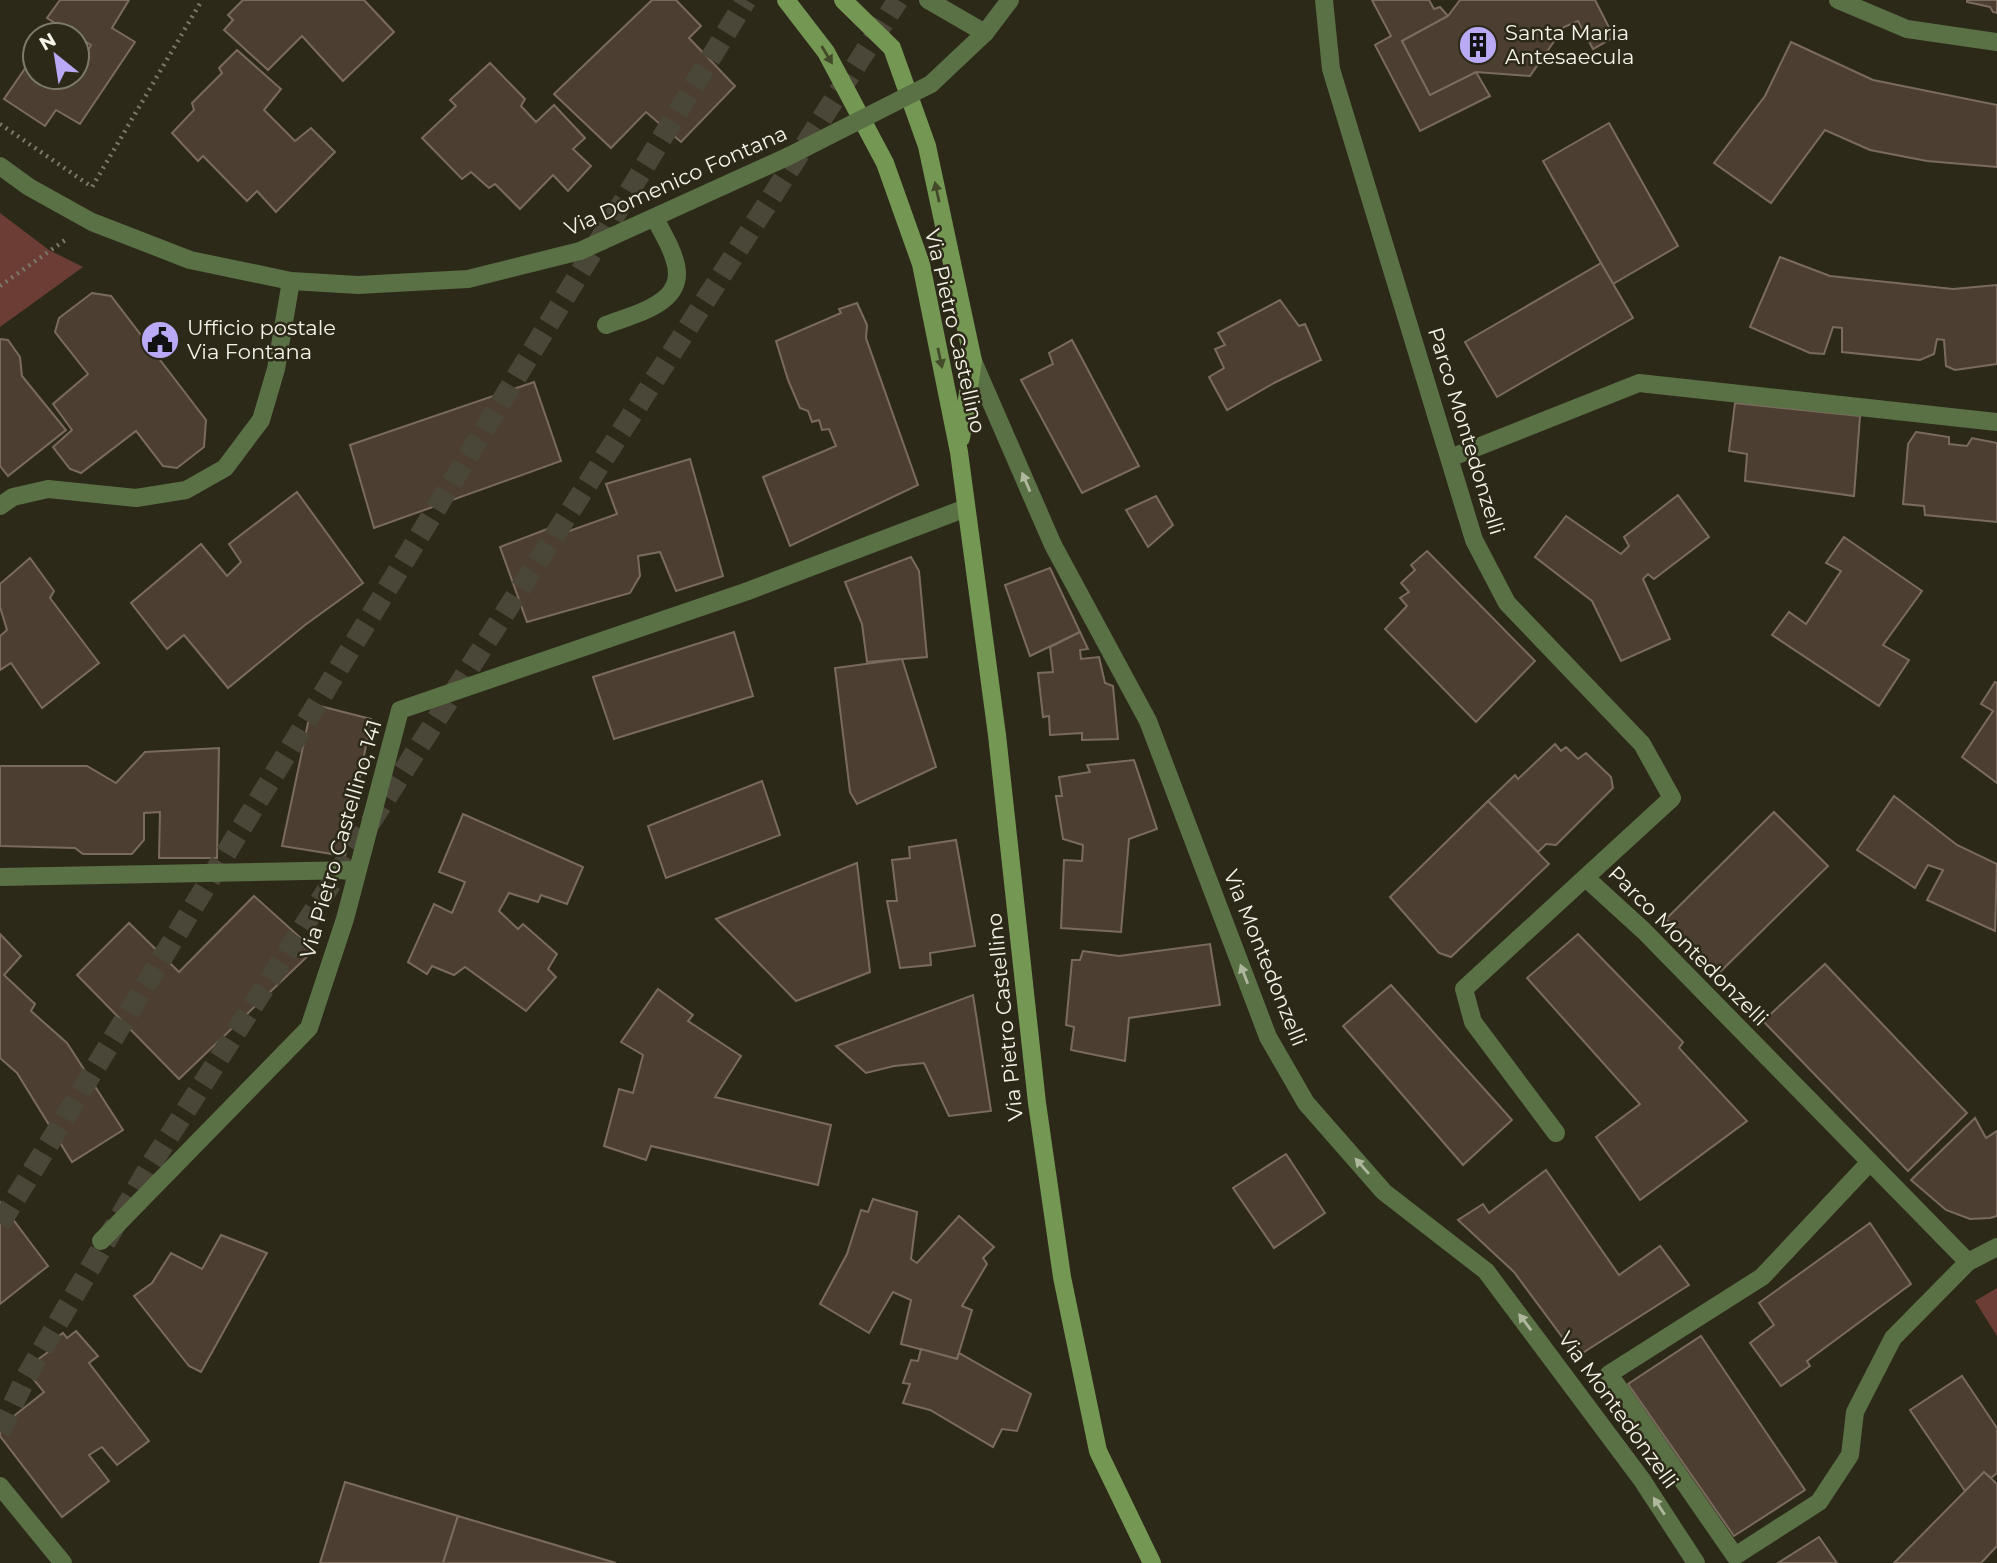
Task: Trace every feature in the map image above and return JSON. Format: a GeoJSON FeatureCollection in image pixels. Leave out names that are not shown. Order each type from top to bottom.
{"type":"FeatureCollection","features":[{"type":"Feature","properties":{"kind":"street","name":"Via Pietro Castellino"},"geometry":{"type":"LineString","coordinates":[[786,0],[826,52],[886,163],[921,264],[959,452],[997,735],[1037,1103],[1062,1277],[1098,1451],[1152,1563]]}},
{"type":"Feature","properties":{"kind":"street","name":"Via Pietro Castellino"},"geometry":{"type":"LineString","coordinates":[[843,0],[892,48],[927,146],[973,361],[1053,545]]}},
{"type":"Feature","properties":{"kind":"street"},"geometry":{"type":"LineString","coordinates":[[928,0],[985,33]]}},
{"type":"Feature","properties":{"kind":"street","name":"Via Domenico Fontana"},"geometry":{"type":"LineString","coordinates":[[0,166],[29,187],[92,222],[190,260],[291,281],[358,285],[468,279],[580,251],[789,156],[931,84],[985,33],[1010,0]]}},
{"type":"Feature","properties":{"kind":"street","name":"Parco Montedonzelli"},"geometry":{"type":"LineString","coordinates":[[1324,0],[1331,69],[1474,540],[1507,603],[1642,744],[1672,798],[1587,879],[1644,930],[1968,1262]]}},
{"type":"Feature","properties":{"kind":"street"},"geometry":{"type":"LineString","coordinates":[[1838,0],[1908,29],[1997,42]]}},
{"type":"Feature","properties":{"kind":"street"},"geometry":{"type":"LineString","coordinates":[[606,325],[652,308],[672,293],[678,272],[674,256],[655,218]]}},
{"type":"Feature","properties":{"kind":"street"},"geometry":{"type":"LineString","coordinates":[[0,506],[13,497],[48,489],[136,498],[186,490],[225,468],[261,420],[276,369],[291,281]]}},
{"type":"Feature","properties":{"kind":"street","name":"Via Pietro Castellino"},"geometry":{"type":"LineString","coordinates":[[959,452],[973,361]]}},
{"type":"Feature","properties":{"kind":"street"},"geometry":{"type":"LineString","coordinates":[[1450,458],[1639,383],[1997,422]]}},
{"type":"Feature","properties":{"kind":"street","name":"Via Pietro Castellino, 141"},"geometry":{"type":"LineString","coordinates":[[101,1241],[309,1028],[345,919],[400,709],[748,591],[966,508]]}},
{"type":"Feature","properties":{"kind":"street","name":"Via Montedonzelli"},"geometry":{"type":"LineString","coordinates":[[1053,545],[1148,721],[1268,1037],[1307,1103],[1384,1192],[1486,1271],[1642,1480],[1696,1563]]}},
{"type":"Feature","properties":{"kind":"street"},"geometry":{"type":"LineString","coordinates":[[0,877],[356,870]]}},
{"type":"Feature","properties":{"kind":"street"},"geometry":{"type":"LineString","coordinates":[[1556,1133],[1473,1022],[1464,989],[1587,879]]}},
{"type":"Feature","properties":{"kind":"street"},"geometry":{"type":"LineString","coordinates":[[1870,1162],[1762,1277],[1608,1374],[1735,1556],[1819,1502],[1850,1455],[1855,1412],[1892,1338],[1968,1262],[1997,1247]]}},
{"type":"Feature","properties":{"kind":"street"},"geometry":{"type":"LineString","coordinates":[[0,1486],[63,1563]]}},
{"type":"Feature","properties":{"kind":"path"},"geometry":{"type":"LineString","coordinates":[[0,124],[92,187],[202,0]]}},
{"type":"Feature","properties":{"kind":"path"},"geometry":{"type":"LineString","coordinates":[[0,286],[92,222]]}},
{"type":"Feature","properties":{"kind":"shaded area"},"geometry":{"type":"Polygon","coordinates":[[[0,213],[49,250],[83,267],[0,327],[0,213]]]}},
{"type":"Feature","properties":{"kind":"shaded area"},"geometry":{"type":"Polygon","coordinates":[[[1997,1288],[1997,1336],[1975,1301],[1997,1288]]]}},
{"type":"Feature","properties":{"kind":"building"},"geometry":{"type":"Polygon","coordinates":[[[60,0],[129,0],[112,28],[135,42],[80,124],[56,110],[45,126],[4,99],[21,74],[21,91],[91,91],[91,21],[52,21],[47,18],[60,0]]]}},
{"type":"Feature","properties":{"kind":"building"},"geometry":{"type":"Polygon","coordinates":[[[243,0],[364,0],[394,32],[343,81],[302,36],[268,70],[224,30],[233,20],[228,15],[243,0]]]}},
{"type":"Feature","properties":{"kind":"building"},"geometry":{"type":"Polygon","coordinates":[[[652,0],[676,0],[701,26],[689,38],[735,86],[681,142],[646,112],[611,148],[554,94],[652,0]]]}},
{"type":"Feature","properties":{"kind":"building"},"geometry":{"type":"Polygon","coordinates":[[[1372,0],[1429,0],[1434,9],[1440,7],[1448,16],[1402,41],[1430,95],[1476,72],[1490,96],[1420,131],[1375,45],[1391,36],[1372,0]]]}},
{"type":"Feature","properties":{"kind":"building","name":"Santa Maria Antesaecula"},"geometry":{"type":"Polygon","coordinates":[[[1460,0],[1595,0],[1614,37],[1593,49],[1578,21],[1564,27],[1530,76],[1476,72],[1430,95],[1402,41],[1448,16],[1460,0]]]}},
{"type":"Feature","properties":{"kind":"building"},"geometry":{"type":"Polygon","coordinates":[[[1967,0],[1997,0],[1997,13],[1990,7],[1967,0]]]}},
{"type":"Feature","properties":{"kind":"building"},"geometry":{"type":"Polygon","coordinates":[[[1791,42],[1873,80],[1997,105],[1997,167],[1927,161],[1870,150],[1825,130],[1771,203],[1714,163],[1765,96],[1791,42]]]}},
{"type":"Feature","properties":{"kind":"building"},"geometry":{"type":"Polygon","coordinates":[[[237,50],[281,89],[264,110],[295,141],[311,128],[335,152],[276,212],[257,191],[247,201],[203,156],[198,161],[172,133],[194,110],[192,103],[222,73],[219,68],[237,50]]]}},
{"type":"Feature","properties":{"kind":"building"},"geometry":{"type":"Polygon","coordinates":[[[490,63],[525,99],[521,106],[536,122],[554,105],[585,138],[573,149],[591,166],[568,191],[553,175],[520,209],[495,184],[489,188],[471,172],[462,179],[422,138],[456,106],[450,100],[490,63]]]}},
{"type":"Feature","properties":{"kind":"building"},"geometry":{"type":"Polygon","coordinates":[[[1609,123],[1678,246],[1613,284],[1543,161],[1609,123]]]}},
{"type":"Feature","properties":{"kind":"building"},"geometry":{"type":"Polygon","coordinates":[[[1780,257],[1830,276],[1953,289],[1997,285],[1997,364],[1955,370],[1946,366],[1944,340],[1937,339],[1934,354],[1920,360],[1842,352],[1842,328],[1833,327],[1824,354],[1810,353],[1750,327],[1780,257]]]}},
{"type":"Feature","properties":{"kind":"building"},"geometry":{"type":"Polygon","coordinates":[[[1601,263],[1633,318],[1497,397],[1465,342],[1601,263]]]}},
{"type":"Feature","properties":{"kind":"building"},"geometry":{"type":"Polygon","coordinates":[[[92,293],[111,296],[206,420],[204,447],[177,468],[163,466],[136,431],[81,473],[70,469],[53,447],[72,430],[53,404],[88,374],[55,332],[59,318],[92,293]]]}},
{"type":"Feature","properties":{"kind":"building"},"geometry":{"type":"Polygon","coordinates":[[[1280,300],[1299,326],[1305,324],[1321,360],[1227,410],[1209,377],[1224,368],[1215,349],[1225,345],[1218,333],[1280,300]]]}},
{"type":"Feature","properties":{"kind":"building"},"geometry":{"type":"Polygon","coordinates":[[[857,303],[867,325],[866,338],[918,485],[790,546],[763,477],[836,446],[829,429],[822,430],[819,420],[812,422],[808,411],[800,408],[776,341],[841,313],[839,309],[857,303]]]}},
{"type":"Feature","properties":{"kind":"building"},"geometry":{"type":"Polygon","coordinates":[[[0,339],[8,340],[20,357],[22,376],[66,430],[8,476],[0,466],[0,339]]]}},
{"type":"Feature","properties":{"kind":"building"},"geometry":{"type":"Polygon","coordinates":[[[1072,340],[1139,466],[1082,493],[1021,380],[1053,364],[1049,353],[1072,340]]]}},
{"type":"Feature","properties":{"kind":"building"},"geometry":{"type":"Polygon","coordinates":[[[534,382],[561,461],[374,528],[350,445],[534,382]]]}},
{"type":"Feature","properties":{"kind":"building"},"geometry":{"type":"Polygon","coordinates":[[[1735,403],[1860,416],[1854,496],[1745,481],[1747,454],[1729,451],[1735,403]]]}},
{"type":"Feature","properties":{"kind":"building"},"geometry":{"type":"Polygon","coordinates":[[[1916,432],[1949,437],[1949,444],[1967,446],[1972,438],[1997,443],[1997,522],[1925,515],[1924,506],[1903,504],[1908,444],[1916,432]]]}},
{"type":"Feature","properties":{"kind":"building"},"geometry":{"type":"Polygon","coordinates":[[[690,459],[723,576],[676,591],[660,552],[638,556],[640,576],[630,593],[527,622],[500,547],[555,526],[561,534],[617,514],[606,484],[690,459]]]}},
{"type":"Feature","properties":{"kind":"building"},"geometry":{"type":"Polygon","coordinates":[[[297,492],[363,583],[305,625],[228,688],[184,635],[167,649],[131,603],[201,544],[227,576],[241,562],[229,544],[297,492]]]}},
{"type":"Feature","properties":{"kind":"building"},"geometry":{"type":"Polygon","coordinates":[[[1678,495],[1709,537],[1654,579],[1648,574],[1643,579],[1670,639],[1621,661],[1592,601],[1535,557],[1566,516],[1621,554],[1629,546],[1624,537],[1678,495]]]}},
{"type":"Feature","properties":{"kind":"building"},"geometry":{"type":"Polygon","coordinates":[[[1156,496],[1173,525],[1148,547],[1126,510],[1156,496]]]}},
{"type":"Feature","properties":{"kind":"building"},"geometry":{"type":"Polygon","coordinates":[[[1844,537],[1922,591],[1883,645],[1909,660],[1879,706],[1772,635],[1789,612],[1806,624],[1841,571],[1826,563],[1844,537]]]}},
{"type":"Feature","properties":{"kind":"building"},"geometry":{"type":"Polygon","coordinates":[[[1427,551],[1535,661],[1476,722],[1385,629],[1407,606],[1400,598],[1409,592],[1401,583],[1415,570],[1411,565],[1427,551]]]}},
{"type":"Feature","properties":{"kind":"building"},"geometry":{"type":"Polygon","coordinates":[[[911,557],[919,571],[927,657],[867,662],[862,624],[845,582],[911,557]]]}},
{"type":"Feature","properties":{"kind":"building"},"geometry":{"type":"Polygon","coordinates":[[[30,558],[54,591],[50,598],[99,663],[42,708],[11,663],[0,670],[0,636],[7,630],[0,607],[0,584],[30,558]]]}},
{"type":"Feature","properties":{"kind":"building"},"geometry":{"type":"Polygon","coordinates":[[[1050,568],[1080,632],[1030,656],[1005,585],[1050,568]]]}},
{"type":"Feature","properties":{"kind":"building"},"geometry":{"type":"Polygon","coordinates":[[[734,632],[753,696],[614,739],[593,677],[734,632]]]}},
{"type":"Feature","properties":{"kind":"building"},"geometry":{"type":"Polygon","coordinates":[[[1080,632],[1088,649],[1080,650],[1081,659],[1099,657],[1105,683],[1113,686],[1118,739],[1082,740],[1082,733],[1050,735],[1049,716],[1043,717],[1038,673],[1053,672],[1050,647],[1080,632]]]}},
{"type":"Feature","properties":{"kind":"building"},"geometry":{"type":"Polygon","coordinates":[[[902,659],[936,767],[857,804],[850,792],[835,668],[902,659]]]}},
{"type":"Feature","properties":{"kind":"building"},"geometry":{"type":"Polygon","coordinates":[[[1995,682],[1997,783],[1962,757],[1993,711],[1981,704],[1995,682]]]}},
{"type":"Feature","properties":{"kind":"building"},"geometry":{"type":"Polygon","coordinates":[[[312,704],[371,719],[345,856],[282,846],[312,704]]]}},
{"type":"Feature","properties":{"kind":"building"},"geometry":{"type":"Polygon","coordinates":[[[1555,744],[1561,751],[1566,747],[1578,759],[1586,753],[1611,777],[1613,788],[1556,845],[1546,844],[1538,852],[1488,801],[1515,775],[1518,779],[1555,744]]]}},
{"type":"Feature","properties":{"kind":"building"},"geometry":{"type":"Polygon","coordinates":[[[219,748],[217,858],[159,858],[160,812],[144,813],[144,840],[132,854],[83,854],[75,848],[0,846],[0,766],[87,766],[116,783],[145,752],[219,748]]]}},
{"type":"Feature","properties":{"kind":"building"},"geometry":{"type":"Polygon","coordinates":[[[1134,760],[1157,829],[1129,839],[1121,932],[1061,928],[1064,860],[1082,861],[1083,845],[1063,839],[1056,796],[1062,796],[1059,777],[1090,772],[1087,765],[1134,760]]]}},
{"type":"Feature","properties":{"kind":"building"},"geometry":{"type":"Polygon","coordinates":[[[762,781],[780,835],[666,878],[648,826],[762,781]]]}},
{"type":"Feature","properties":{"kind":"building"},"geometry":{"type":"Polygon","coordinates":[[[1894,796],[1957,845],[1997,864],[1995,931],[1927,900],[1943,870],[1928,865],[1915,888],[1857,850],[1894,796]]]}},
{"type":"Feature","properties":{"kind":"building"},"geometry":{"type":"Polygon","coordinates":[[[1488,801],[1549,864],[1451,957],[1439,953],[1390,897],[1488,801]]]}},
{"type":"Feature","properties":{"kind":"building"},"geometry":{"type":"Polygon","coordinates":[[[1774,812],[1828,866],[1719,973],[1666,919],[1774,812]]]}},
{"type":"Feature","properties":{"kind":"building"},"geometry":{"type":"Polygon","coordinates":[[[463,814],[583,867],[567,904],[541,895],[538,902],[509,893],[499,911],[518,929],[523,924],[557,954],[548,969],[556,977],[526,1011],[465,967],[454,975],[432,966],[427,974],[408,962],[434,904],[452,913],[465,882],[439,872],[463,814]]]}},
{"type":"Feature","properties":{"kind":"building"},"geometry":{"type":"Polygon","coordinates":[[[956,840],[975,946],[930,953],[931,965],[900,968],[887,901],[897,901],[892,860],[910,858],[909,847],[956,840]]]}},
{"type":"Feature","properties":{"kind":"building"},"geometry":{"type":"Polygon","coordinates":[[[857,863],[870,972],[796,1001],[716,919],[857,863]]]}},
{"type":"Feature","properties":{"kind":"building"},"geometry":{"type":"Polygon","coordinates":[[[254,896],[314,950],[179,1079],[77,975],[129,923],[179,972],[254,896]]]}},
{"type":"Feature","properties":{"kind":"building"},"geometry":{"type":"Polygon","coordinates":[[[0,934],[21,956],[4,975],[35,1004],[31,1011],[67,1043],[123,1130],[72,1162],[17,1073],[0,1058],[0,934]]]}},
{"type":"Feature","properties":{"kind":"building"},"geometry":{"type":"Polygon","coordinates":[[[1578,934],[1683,1042],[1679,1048],[1747,1121],[1640,1200],[1596,1137],[1640,1104],[1527,978],[1578,934]]]}},
{"type":"Feature","properties":{"kind":"building"},"geometry":{"type":"Polygon","coordinates":[[[1210,944],[1220,1005],[1129,1018],[1125,1061],[1071,1050],[1074,1027],[1066,1025],[1072,960],[1080,960],[1083,951],[1119,956],[1210,944]]]}},
{"type":"Feature","properties":{"kind":"building"},"geometry":{"type":"Polygon","coordinates":[[[1825,964],[1967,1113],[1908,1171],[1763,1021],[1825,964]]]}},
{"type":"Feature","properties":{"kind":"building"},"geometry":{"type":"Polygon","coordinates":[[[1391,985],[1512,1120],[1463,1165],[1343,1026],[1391,985]]]}},
{"type":"Feature","properties":{"kind":"building"},"geometry":{"type":"Polygon","coordinates":[[[658,989],[693,1015],[688,1021],[741,1056],[715,1097],[831,1125],[818,1185],[651,1146],[646,1160],[604,1146],[619,1089],[633,1093],[643,1055],[621,1042],[658,989]]]}},
{"type":"Feature","properties":{"kind":"building"},"geometry":{"type":"Polygon","coordinates":[[[973,995],[991,1111],[949,1116],[924,1063],[894,1066],[866,1073],[836,1046],[973,995]]]}},
{"type":"Feature","properties":{"kind":"building"},"geometry":{"type":"Polygon","coordinates":[[[1975,1118],[1986,1138],[1997,1131],[1997,1216],[1970,1219],[1946,1210],[1911,1180],[1975,1118]]]}},
{"type":"Feature","properties":{"kind":"building"},"geometry":{"type":"Polygon","coordinates":[[[1286,1154],[1325,1213],[1274,1248],[1233,1188],[1286,1154]]]}},
{"type":"Feature","properties":{"kind":"building"},"geometry":{"type":"Polygon","coordinates":[[[1546,1170],[1619,1275],[1660,1246],[1689,1285],[1584,1352],[1574,1353],[1514,1272],[1458,1220],[1483,1204],[1489,1213],[1546,1170]]]}},
{"type":"Feature","properties":{"kind":"building"},"geometry":{"type":"Polygon","coordinates":[[[873,1199],[917,1212],[911,1259],[917,1263],[959,1216],[994,1247],[983,1258],[987,1264],[962,1306],[972,1310],[957,1359],[901,1344],[911,1300],[893,1292],[869,1333],[820,1304],[847,1254],[861,1210],[868,1212],[873,1199]]]}},
{"type":"Feature","properties":{"kind":"building"},"geometry":{"type":"Polygon","coordinates":[[[0,1202],[48,1266],[0,1304],[0,1202]]]}},
{"type":"Feature","properties":{"kind":"building"},"geometry":{"type":"Polygon","coordinates":[[[1870,1223],[1911,1284],[1807,1361],[1810,1366],[1781,1386],[1750,1343],[1774,1325],[1759,1303],[1870,1223]]]}},
{"type":"Feature","properties":{"kind":"building"},"geometry":{"type":"Polygon","coordinates":[[[221,1235],[267,1253],[201,1372],[189,1366],[134,1296],[152,1283],[171,1253],[202,1269],[221,1235]]]}},
{"type":"Feature","properties":{"kind":"building"},"geometry":{"type":"Polygon","coordinates":[[[76,1331],[98,1356],[89,1363],[149,1441],[117,1465],[102,1447],[89,1455],[109,1481],[62,1517],[0,1436],[0,1427],[44,1392],[25,1369],[48,1352],[44,1347],[63,1333],[67,1338],[76,1331]]]}},
{"type":"Feature","properties":{"kind":"building"},"geometry":{"type":"Polygon","coordinates":[[[1701,1336],[1805,1490],[1734,1536],[1628,1384],[1701,1336]]]}},
{"type":"Feature","properties":{"kind":"building"},"geometry":{"type":"Polygon","coordinates":[[[921,1349],[957,1359],[959,1353],[1031,1394],[1017,1431],[1002,1429],[993,1447],[930,1410],[903,1403],[910,1384],[903,1383],[911,1360],[918,1361],[921,1349]]]}},
{"type":"Feature","properties":{"kind":"building"},"geometry":{"type":"Polygon","coordinates":[[[1962,1376],[1997,1428],[1997,1473],[1991,1478],[1984,1472],[1965,1491],[1910,1410],[1962,1376]]]}},
{"type":"Feature","properties":{"kind":"building"},"geometry":{"type":"Polygon","coordinates":[[[1984,1472],[1997,1484],[1997,1546],[1981,1563],[1894,1563],[1984,1472]]]}},
{"type":"Feature","properties":{"kind":"building"},"geometry":{"type":"Polygon","coordinates":[[[345,1482],[458,1516],[443,1563],[320,1563],[345,1482]]]}},
{"type":"Feature","properties":{"kind":"building"},"geometry":{"type":"Polygon","coordinates":[[[458,1516],[616,1563],[443,1563],[458,1516]]]}},
{"type":"Feature","properties":{"kind":"building"},"geometry":{"type":"Polygon","coordinates":[[[1819,1537],[1837,1563],[1778,1563],[1819,1537]]]}},
{"type":"Feature","properties":{"kind":"tunnel"},"geometry":{"type":"LineString","coordinates":[[0,1224],[746,0]]}},
{"type":"Feature","properties":{"kind":"tunnel"},"geometry":{"type":"LineString","coordinates":[[0,1432],[26,1377],[150,1166],[898,0]]}},
{"type":"Feature","properties":{"kind":"place","name":"Santa Maria Antesaecula"},"geometry":{"type":"Point","coordinates":[1478,45]}},
{"type":"Feature","properties":{"kind":"place","name":"Ufficio postale Via Fontana"},"geometry":{"type":"Point","coordinates":[160,340]}}]}
